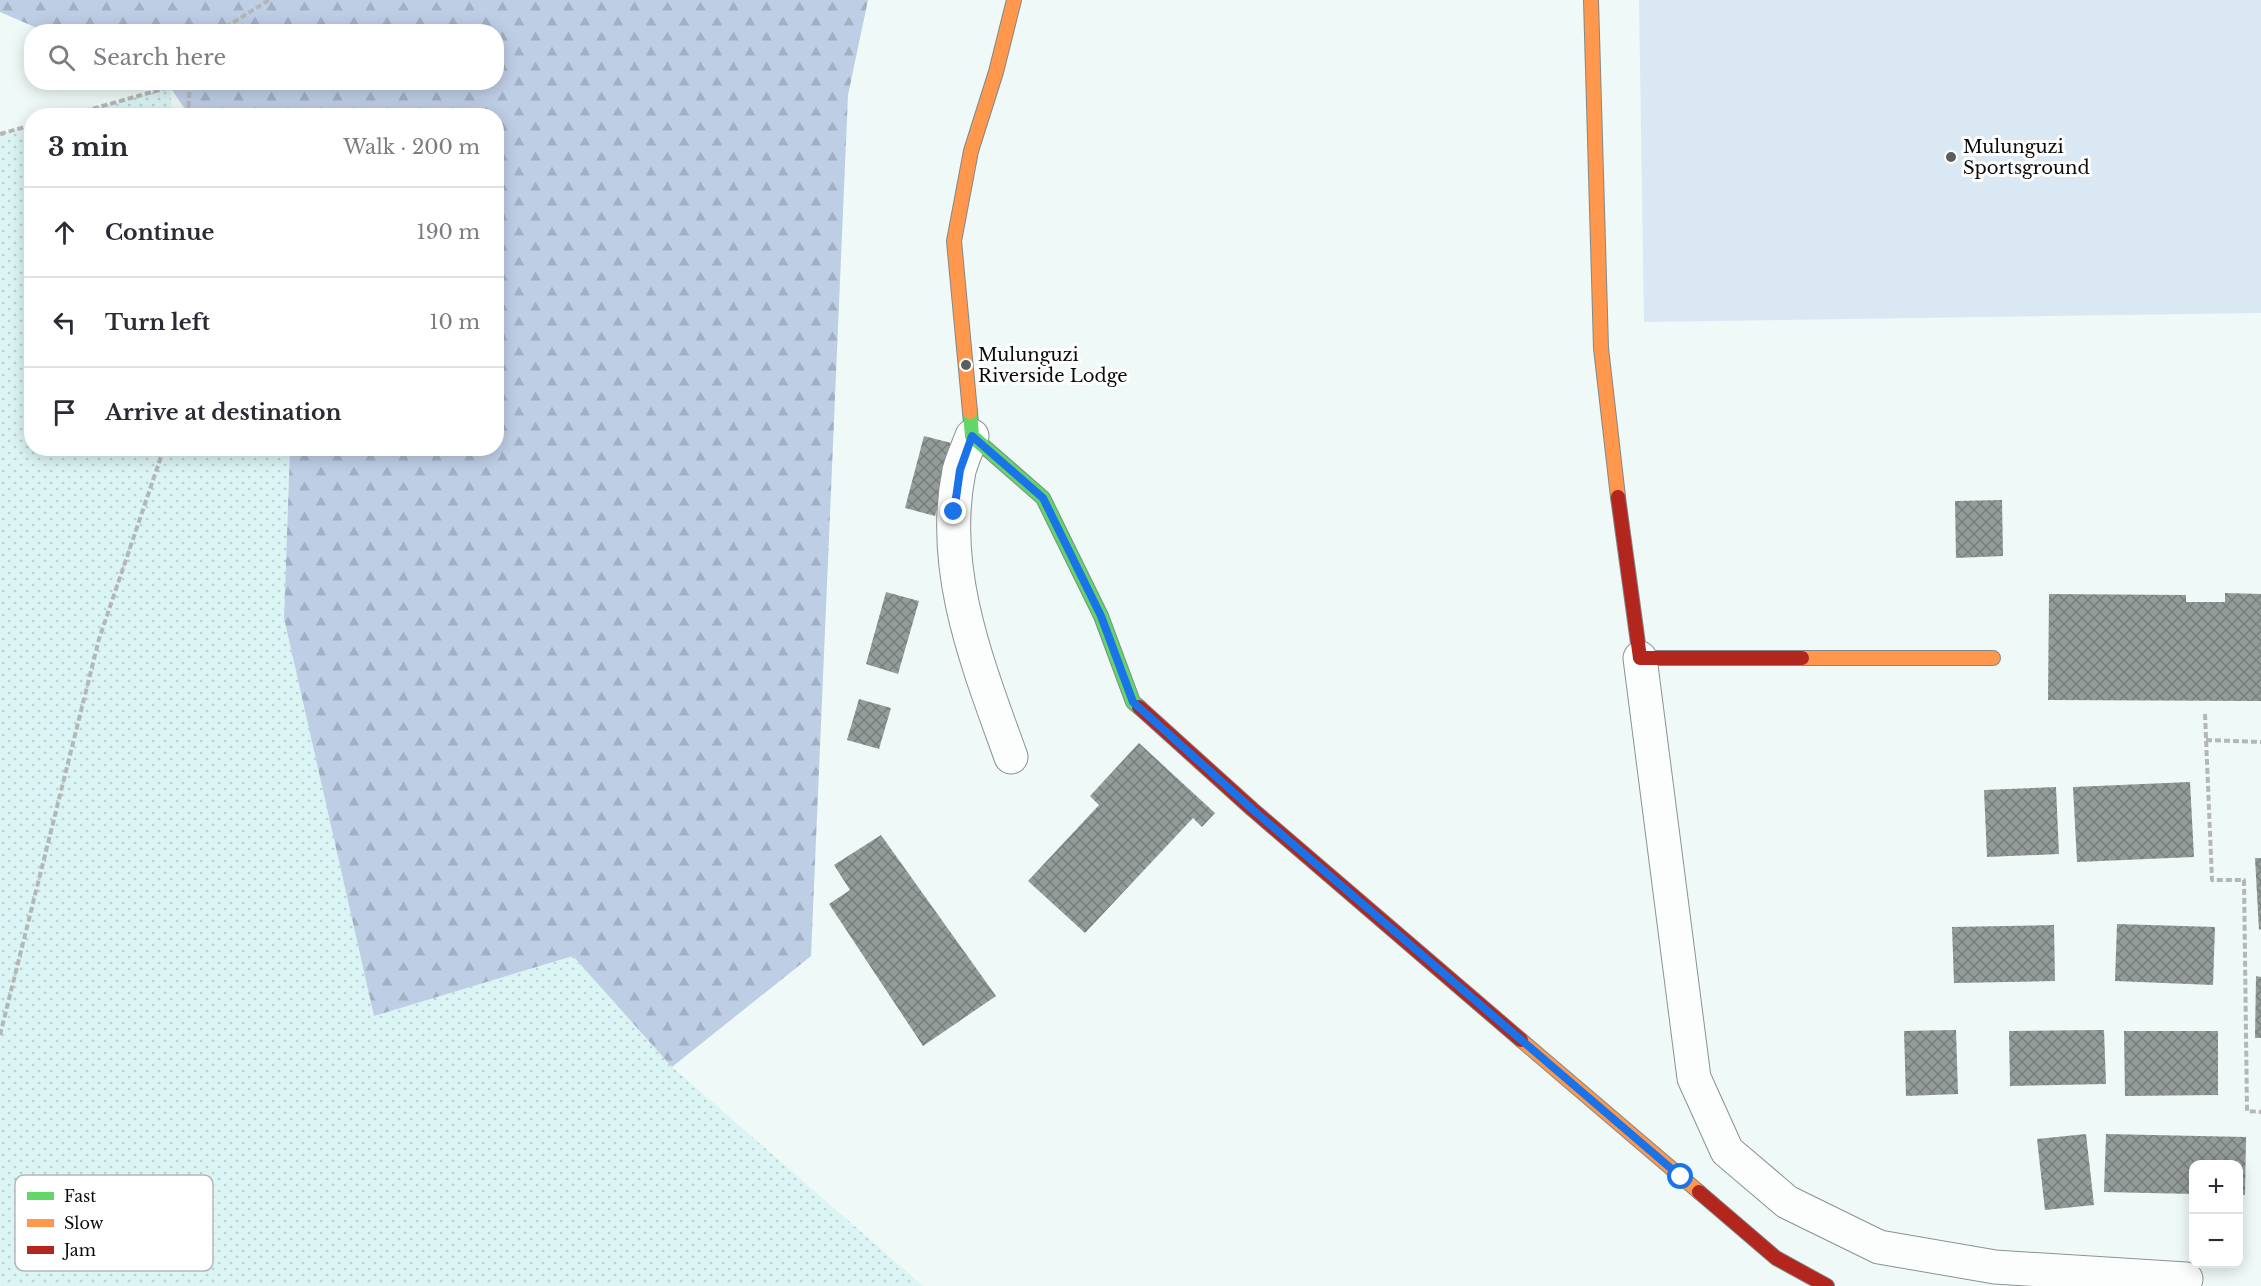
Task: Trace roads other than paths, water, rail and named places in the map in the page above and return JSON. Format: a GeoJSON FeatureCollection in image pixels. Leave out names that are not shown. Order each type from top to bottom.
{"type":"FeatureCollection","features":[{"type":"Feature","properties":{"kind":"street"},"geometry":{"type":"LineString","coordinates":[[1011,757],[970,642],[956,571],[954,512],[960,470],[972,436],[954,241],[971,151],[996,72],[1014,0]]}},
{"type":"Feature","properties":{"kind":"street"},"geometry":{"type":"LineString","coordinates":[[1591,0],[1601,348],[1624,550],[1695,1078],[1727,1151],[1787,1202],[1879,1247],[1995,1267],[2186,1279]]}},
{"type":"Feature","properties":{"kind":"street"},"geometry":{"type":"LineString","coordinates":[[972,436],[1043,498],[1101,616],[1133,702],[1252,809],[1776,1258],[1827,1286]]}},
{"type":"Feature","properties":{"kind":"street"},"geometry":{"type":"LineString","coordinates":[[1640,658],[1993,658]]}},
{"type":"Feature","properties":{"kind":"place","name":"Mulunguzi Sportsground"},"geometry":{"type":"Point","coordinates":[1951,157]}},
{"type":"Feature","properties":{"kind":"place","name":"Mulunguzi Riverside Lodge"},"geometry":{"type":"Point","coordinates":[966,365]}}]}
